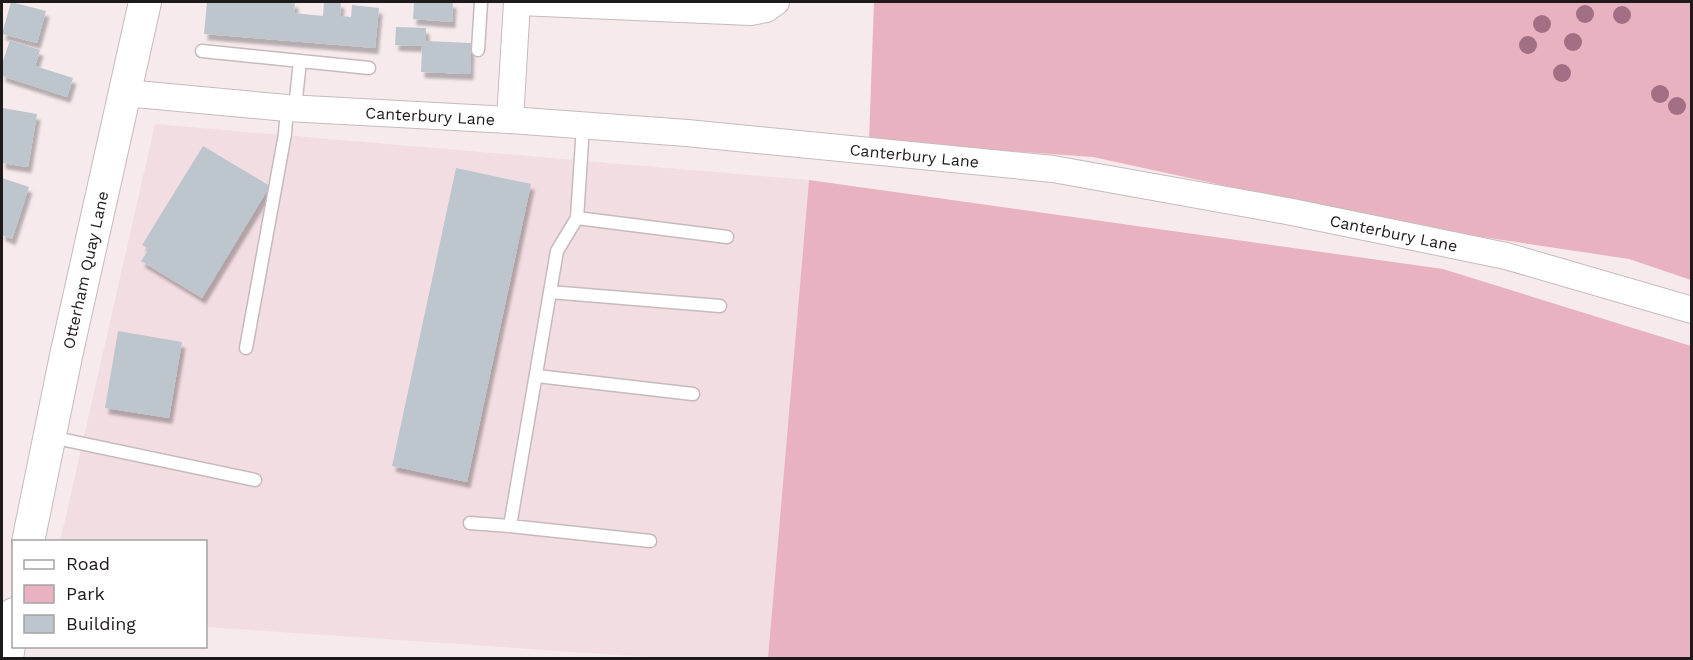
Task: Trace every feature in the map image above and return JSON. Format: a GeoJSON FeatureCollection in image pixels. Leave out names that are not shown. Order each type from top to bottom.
{"type":"FeatureCollection","features":[{"type":"Feature","properties":{"kind":"street","name":"Otterham Quay Lane"},"geometry":{"type":"LineString","coordinates":[[28,540],[66,356],[145,2]]}},
{"type":"Feature","properties":{"kind":"street"},"geometry":{"type":"LineString","coordinates":[[510,120],[518,2],[751,12],[766,9],[776,2]]}},
{"type":"Feature","properties":{"kind":"street","name":"Canterbury Lane"},"geometry":{"type":"LineString","coordinates":[[125,93],[291,108],[510,120],[687,133],[1053,169],[1287,211],[1506,256],[1692,309]]}},
{"type":"Feature","properties":{"kind":"street"},"geometry":{"type":"LineString","coordinates":[[7,658],[12,625]]}},
{"type":"Feature","properties":{"kind":"lane"},"geometry":{"type":"LineString","coordinates":[[478,50],[481,2]]}},
{"type":"Feature","properties":{"kind":"lane"},"geometry":{"type":"LineString","coordinates":[[202,51],[369,68]]}},
{"type":"Feature","properties":{"kind":"lane"},"geometry":{"type":"LineString","coordinates":[[246,348],[300,61]]}},
{"type":"Feature","properties":{"kind":"lane"},"geometry":{"type":"LineString","coordinates":[[510,526],[557,250],[577,218],[583,126]]}},
{"type":"Feature","properties":{"kind":"lane"},"geometry":{"type":"LineString","coordinates":[[577,218],[727,237]]}},
{"type":"Feature","properties":{"kind":"lane"},"geometry":{"type":"LineString","coordinates":[[550,292],[720,306]]}},
{"type":"Feature","properties":{"kind":"lane"},"geometry":{"type":"LineString","coordinates":[[537,376],[693,394]]}},
{"type":"Feature","properties":{"kind":"lane"},"geometry":{"type":"LineString","coordinates":[[50,437],[255,480]]}},
{"type":"Feature","properties":{"kind":"lane"},"geometry":{"type":"LineString","coordinates":[[470,523],[650,541]]}},
{"type":"Feature","properties":{"kind":"shaded area"},"geometry":{"type":"Polygon","coordinates":[[[155,124],[809,180],[768,658],[663,658],[207,627],[207,540],[60,540],[155,124]]]}},
{"type":"Feature","properties":{"kind":"green space"},"geometry":{"type":"Polygon","coordinates":[[[874,2],[1691,2],[1691,280],[1629,259],[1410,226],[1093,157],[869,141],[874,2]]]}},
{"type":"Feature","properties":{"kind":"green space"},"geometry":{"type":"Polygon","coordinates":[[[809,180],[1443,269],[1691,346],[1691,658],[768,658],[809,180]]]}},
{"type":"Feature","properties":{"kind":"building"},"geometry":{"type":"Polygon","coordinates":[[[11,2],[46,11],[37,43],[2,34],[11,2]]]}},
{"type":"Feature","properties":{"kind":"building"},"geometry":{"type":"Polygon","coordinates":[[[207,2],[295,2],[294,13],[323,16],[324,2],[341,2],[340,16],[351,17],[352,5],[379,8],[375,48],[204,34],[207,2]]]}},
{"type":"Feature","properties":{"kind":"building"},"geometry":{"type":"Polygon","coordinates":[[[414,2],[453,2],[452,22],[413,19],[414,2]]]}},
{"type":"Feature","properties":{"kind":"building"},"geometry":{"type":"Polygon","coordinates":[[[396,27],[426,28],[426,41],[471,43],[470,74],[421,72],[422,46],[395,45],[396,27]]]}},
{"type":"Feature","properties":{"kind":"building"},"geometry":{"type":"Polygon","coordinates":[[[10,40],[40,50],[35,66],[73,78],[67,97],[2,76],[2,64],[10,40]]]}},
{"type":"Feature","properties":{"kind":"building"},"geometry":{"type":"Polygon","coordinates":[[[3,108],[37,114],[28,167],[2,163],[3,108]]]}},
{"type":"Feature","properties":{"kind":"building"},"geometry":{"type":"Polygon","coordinates":[[[203,146],[270,186],[202,298],[141,261],[149,249],[142,245],[203,146]]]}},
{"type":"Feature","properties":{"kind":"building"},"geometry":{"type":"Polygon","coordinates":[[[456,168],[531,184],[467,482],[392,466],[456,168]]]}},
{"type":"Feature","properties":{"kind":"building"},"geometry":{"type":"Polygon","coordinates":[[[2,178],[29,187],[12,239],[2,235],[2,178]]]}},
{"type":"Feature","properties":{"kind":"building"},"geometry":{"type":"Polygon","coordinates":[[[118,331],[182,342],[169,418],[105,408],[118,331]]]}}]}
